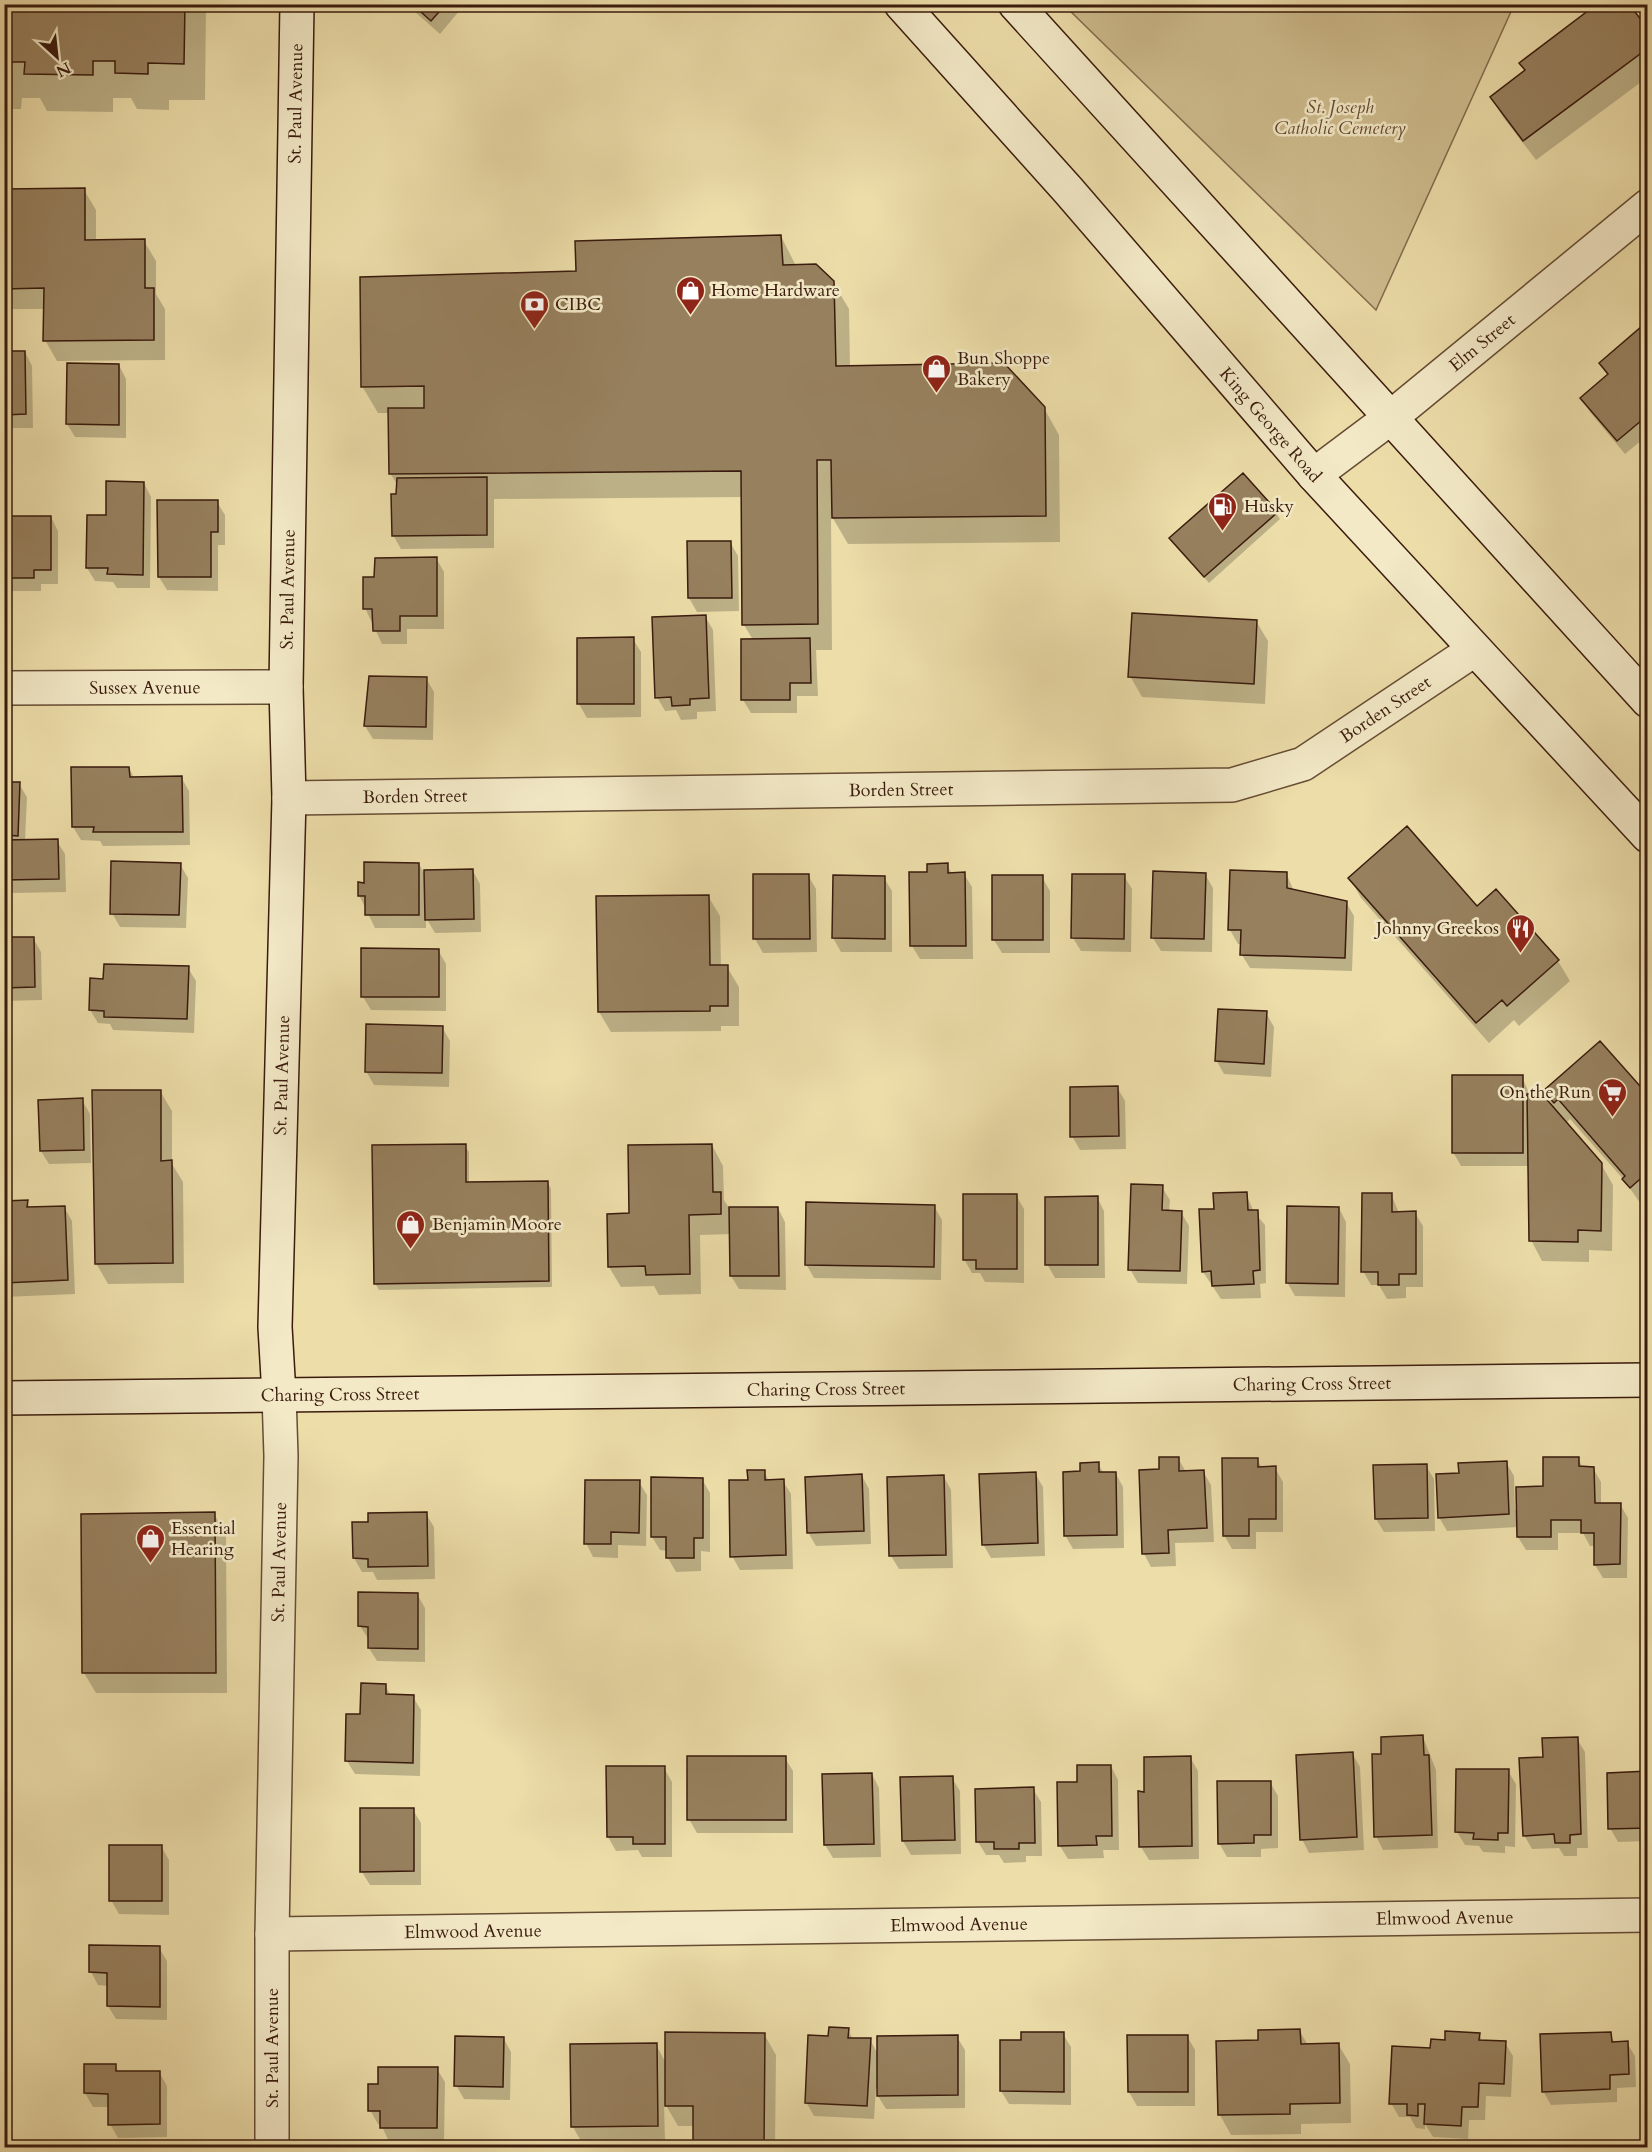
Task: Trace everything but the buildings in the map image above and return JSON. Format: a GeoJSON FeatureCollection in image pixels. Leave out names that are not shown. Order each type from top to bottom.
{"type":"FeatureCollection","features":[{"type":"Feature","properties":{"kind":"street","name":"St. Paul Avenue"},"geometry":{"type":"LineString","coordinates":[[272,2148],[272,1934],[281,1456],[275,1328],[289,798],[286,687],[297,4]]}},
{"type":"Feature","properties":{"kind":"street","name":"King George Road"},"geometry":{"type":"LineString","coordinates":[[901,4],[1068,190],[1314,475],[1647,836]]}},
{"type":"Feature","properties":{"kind":"street"},"geometry":{"type":"LineString","coordinates":[[1015,4],[1647,701]]}},
{"type":"Feature","properties":{"kind":"street","name":"Elm Street"},"geometry":{"type":"LineString","coordinates":[[1314,475],[1390,418],[1647,206]]}},
{"type":"Feature","properties":{"kind":"street","name":"Borden Street"},"geometry":{"type":"LineString","coordinates":[[289,798],[1232,785],[1304,764],[1474,650]]}},
{"type":"Feature","properties":{"kind":"street","name":"Sussex Avenue"},"geometry":{"type":"LineString","coordinates":[[4,688],[286,687]]}},
{"type":"Feature","properties":{"kind":"street","name":"Charing Cross Street"},"geometry":{"type":"LineString","coordinates":[[4,1398],[1647,1380]]}},
{"type":"Feature","properties":{"kind":"street","name":"Elmwood Avenue"},"geometry":{"type":"LineString","coordinates":[[272,1934],[1647,1915]]}},
{"type":"Feature","properties":{"kind":"green space","name":"St. Joseph Catholic Cemetery"},"geometry":{"type":"Polygon","coordinates":[[[1064,5],[1514,5],[1376,310],[1064,5]]]}},
{"type":"Feature","properties":{"kind":"place","name":"Home Hardware"},"geometry":{"type":"Point","coordinates":[690,316]}},
{"type":"Feature","properties":{"kind":"place","name":"CIBC"},"geometry":{"type":"Point","coordinates":[534,330]}},
{"type":"Feature","properties":{"kind":"place","name":"Bun Shoppe Bakery"},"geometry":{"type":"Point","coordinates":[936,394]}},
{"type":"Feature","properties":{"kind":"place","name":"Husky"},"geometry":{"type":"Point","coordinates":[1223,532]}},
{"type":"Feature","properties":{"kind":"place","name":"Johnny Greekos"},"geometry":{"type":"Point","coordinates":[1520,954]}},
{"type":"Feature","properties":{"kind":"place","name":"On the Run"},"geometry":{"type":"Point","coordinates":[1612,1118]}},
{"type":"Feature","properties":{"kind":"place","name":"Benjamin Moore"},"geometry":{"type":"Point","coordinates":[411,1250]}},
{"type":"Feature","properties":{"kind":"place","name":"Essential Hearing"},"geometry":{"type":"Point","coordinates":[150,1564]}}]}
